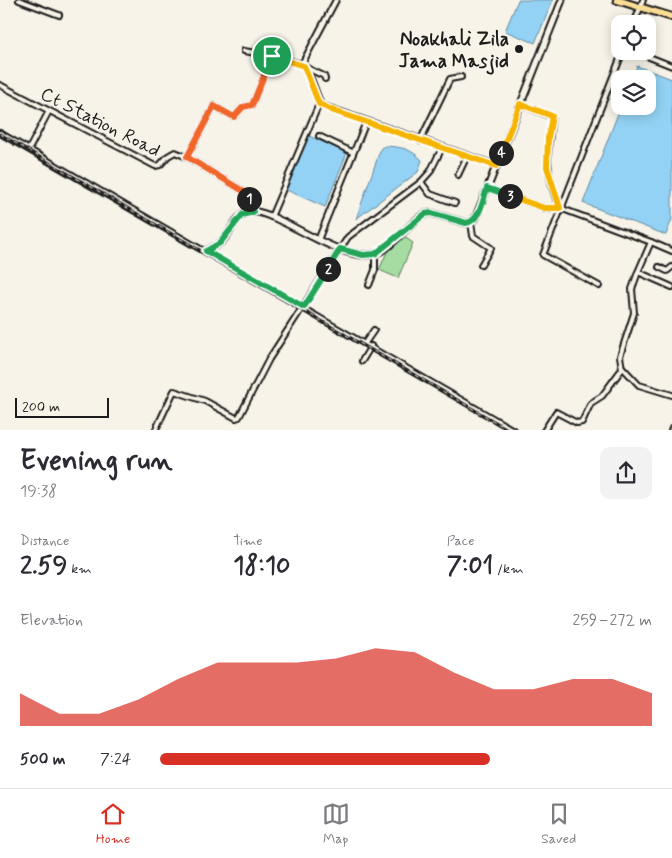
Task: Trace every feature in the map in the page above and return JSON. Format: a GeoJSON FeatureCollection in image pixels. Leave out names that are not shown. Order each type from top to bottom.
{"type":"FeatureCollection","features":[{"type":"Feature","properties":{"kind":"highway"},"geometry":{"type":"LineString","coordinates":[[617,0],[672,17]]}},
{"type":"Feature","properties":{"kind":"street"},"geometry":{"type":"LineString","coordinates":[[19,0],[60,15]]}},
{"type":"Feature","properties":{"kind":"street"},"geometry":{"type":"LineString","coordinates":[[304,63],[336,0]]}},
{"type":"Feature","properties":{"kind":"street"},"geometry":{"type":"LineString","coordinates":[[206,251],[220,243],[242,215],[253,212],[271,217],[340,249],[363,255],[375,254],[425,214],[431,213],[466,223],[471,222],[476,217],[562,0]]}},
{"type":"Feature","properties":{"kind":"street"},"geometry":{"type":"LineString","coordinates":[[638,15],[644,0]]}},
{"type":"Feature","properties":{"kind":"street"},"geometry":{"type":"LineString","coordinates":[[244,51],[304,63],[319,104],[271,217]]}},
{"type":"Feature","properties":{"kind":"street"},"geometry":{"type":"LineString","coordinates":[[253,212],[248,194],[187,157],[214,106],[234,117],[243,107],[252,105],[272,56]]}},
{"type":"Feature","properties":{"kind":"street"},"geometry":{"type":"LineString","coordinates":[[599,286],[543,256],[560,208],[619,60]]}},
{"type":"Feature","properties":{"kind":"street"},"geometry":{"type":"LineString","coordinates":[[656,60],[672,66]]}},
{"type":"Feature","properties":{"kind":"street"},"geometry":{"type":"LineString","coordinates":[[307,68],[324,76],[325,79]]}},
{"type":"Feature","properties":{"kind":"street"},"geometry":{"type":"LineString","coordinates":[[420,141],[450,79],[462,77]]}},
{"type":"Feature","properties":{"kind":"street","name":"Ct Station Road"},"geometry":{"type":"LineString","coordinates":[[0,85],[155,166],[160,165],[168,156],[175,152],[187,157]]}},
{"type":"Feature","properties":{"kind":"street"},"geometry":{"type":"LineString","coordinates":[[319,104],[420,141],[496,166]]}},
{"type":"Feature","properties":{"kind":"street"},"geometry":{"type":"LineString","coordinates":[[520,104],[552,116],[548,138],[547,167],[560,208]]}},
{"type":"Feature","properties":{"kind":"street"},"geometry":{"type":"LineString","coordinates":[[28,149],[49,112]]}},
{"type":"Feature","properties":{"kind":"street"},"geometry":{"type":"LineString","coordinates":[[318,240],[352,152],[366,122]]}},
{"type":"Feature","properties":{"kind":"street"},"geometry":{"type":"LineString","coordinates":[[0,133],[515,430]]}},
{"type":"Feature","properties":{"kind":"street"},"geometry":{"type":"LineString","coordinates":[[319,136],[352,152]]}},
{"type":"Feature","properties":{"kind":"street"},"geometry":{"type":"LineString","coordinates":[[155,430],[174,391],[205,401],[236,418],[239,417],[269,359],[348,237],[421,182],[430,172],[442,148]]}},
{"type":"Feature","properties":{"kind":"street"},"geometry":{"type":"LineString","coordinates":[[458,175],[466,156]]}},
{"type":"Feature","properties":{"kind":"street"},"geometry":{"type":"LineString","coordinates":[[421,182],[430,194],[455,203]]}},
{"type":"Feature","properties":{"kind":"street"},"geometry":{"type":"LineString","coordinates":[[487,188],[544,208],[560,208],[672,251]]}},
{"type":"Feature","properties":{"kind":"street"},"geometry":{"type":"LineString","coordinates":[[471,222],[473,236],[491,248],[481,265]]}},
{"type":"Feature","properties":{"kind":"street"},"geometry":{"type":"LineString","coordinates":[[652,242],[632,289],[634,313],[620,356],[622,366],[639,385],[672,395]]}},
{"type":"Feature","properties":{"kind":"street"},"geometry":{"type":"LineString","coordinates":[[369,285],[375,270],[375,254]]}},
{"type":"Feature","properties":{"kind":"street"},"geometry":{"type":"LineString","coordinates":[[659,267],[667,271],[672,267]]}},
{"type":"Feature","properties":{"kind":"street"},"geometry":{"type":"LineString","coordinates":[[638,272],[672,287]]}},
{"type":"Feature","properties":{"kind":"street"},"geometry":{"type":"LineString","coordinates":[[365,343],[374,330]]}},
{"type":"Feature","properties":{"kind":"street"},"geometry":{"type":"LineString","coordinates":[[362,361],[371,346]]}},
{"type":"Feature","properties":{"kind":"street"},"geometry":{"type":"LineString","coordinates":[[544,430],[556,412],[577,423],[582,422],[591,403],[602,396],[622,366]]}},
{"type":"Feature","properties":{"kind":"green space"},"geometry":{"type":"Polygon","coordinates":[[[403,236],[413,243],[398,278],[379,270],[391,243],[403,236]]]}},
{"type":"Feature","properties":{"kind":"water"},"geometry":{"type":"Polygon","coordinates":[[[518,0],[553,0],[535,43],[505,31],[518,0]]]}},
{"type":"Feature","properties":{"kind":"water"},"geometry":{"type":"Polygon","coordinates":[[[637,66],[648,70],[635,70],[637,66]]]}},
{"type":"Feature","properties":{"kind":"water"},"geometry":{"type":"Polygon","coordinates":[[[656,73],[672,79],[672,219],[666,235],[583,203],[617,115],[656,115],[656,73]]]}},
{"type":"Feature","properties":{"kind":"water"},"geometry":{"type":"Polygon","coordinates":[[[307,135],[347,153],[325,207],[284,189],[307,135]]]}},
{"type":"Feature","properties":{"kind":"water"},"geometry":{"type":"Polygon","coordinates":[[[385,146],[405,149],[418,156],[422,160],[418,172],[356,219],[381,148],[385,146]]]}},
{"type":"Feature","properties":{"kind":"railway"},"geometry":{"type":"LineString","coordinates":[[0,134],[509,430]]}},
{"type":"Feature","properties":{"kind":"place","name":"Noakhali Zila Jama Masjid"},"geometry":{"type":"Point","coordinates":[519,49]}},
{"type":"Feature","properties":{"kind":"route"},"geometry":{"type":"LineString","coordinates":[[272,56],[302,64],[307,68],[317,99],[321,105],[496,166],[520,104],[552,116],[548,138],[547,167],[560,208],[544,208],[487,188],[476,217],[471,222],[466,223],[431,213],[425,214],[375,254],[363,255],[340,249],[304,307],[206,251],[220,243],[242,215],[253,212],[248,194],[187,157],[214,106],[234,117],[243,107],[252,105],[272,56]]}}]}
